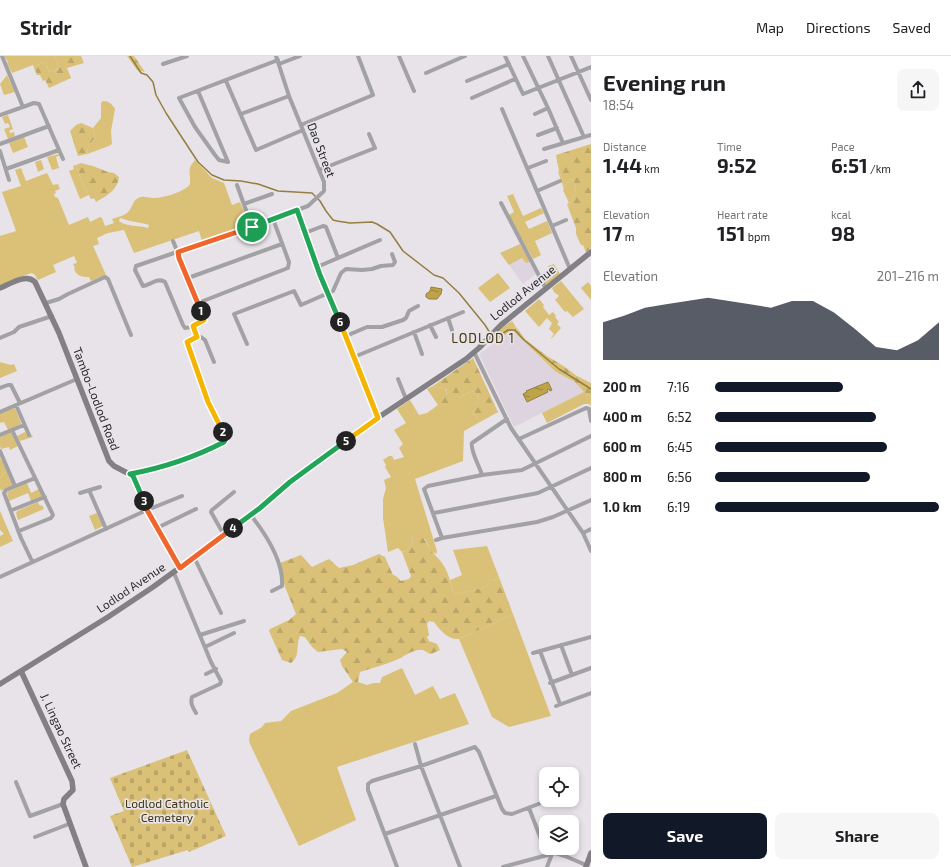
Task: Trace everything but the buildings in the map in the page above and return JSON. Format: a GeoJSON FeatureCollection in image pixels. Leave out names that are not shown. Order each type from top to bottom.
{"type":"FeatureCollection","features":[{"type":"Feature","properties":{"kind":"main road","name":"Lodlod Avenue"},"geometry":{"type":"LineString","coordinates":[[0,684],[118,611],[174,573],[320,459],[456,366],[474,352],[494,331],[591,252]]}},
{"type":"Feature","properties":{"kind":"main road","name":"Tambo-Lodlod Road"},"geometry":{"type":"LineString","coordinates":[[0,288],[23,279],[31,278],[35,282],[52,316],[109,461],[114,466],[133,476],[147,510],[180,568]]}},
{"type":"Feature","properties":{"kind":"main road","name":"J. Lingao Street"},"geometry":{"type":"LineString","coordinates":[[21,671],[72,781],[72,790],[64,799],[63,804]]}},
{"type":"Feature","properties":{"kind":"main road"},"geometry":{"type":"LineString","coordinates":[[63,804],[69,824],[86,867]]}},
{"type":"Feature","properties":{"kind":"main road"},"geometry":{"type":"LineString","coordinates":[[586,866],[590,856]]}},
{"type":"Feature","properties":{"kind":"street"},"geometry":{"type":"LineString","coordinates":[[2,56],[23,107]]}},
{"type":"Feature","properties":{"kind":"street"},"geometry":{"type":"LineString","coordinates":[[163,64],[186,56]]}},
{"type":"Feature","properties":{"kind":"street"},"geometry":{"type":"LineString","coordinates":[[198,91],[228,162],[219,160],[215,155],[195,127],[179,98],[278,60],[300,56]]}},
{"type":"Feature","properties":{"kind":"street"},"geometry":{"type":"LineString","coordinates":[[300,125],[373,95],[358,56]]}},
{"type":"Feature","properties":{"kind":"street"},"geometry":{"type":"LineString","coordinates":[[399,56],[414,91]]}},
{"type":"Feature","properties":{"kind":"street"},"geometry":{"type":"LineString","coordinates":[[426,73],[465,56]]}},
{"type":"Feature","properties":{"kind":"street"},"geometry":{"type":"LineString","coordinates":[[505,56],[523,94],[591,67]]}},
{"type":"Feature","properties":{"kind":"street"},"geometry":{"type":"LineString","coordinates":[[523,56],[563,143]]}},
{"type":"Feature","properties":{"kind":"street"},"geometry":{"type":"LineString","coordinates":[[548,56],[584,137]]}},
{"type":"Feature","properties":{"kind":"street"},"geometry":{"type":"LineString","coordinates":[[571,56],[591,100]]}},
{"type":"Feature","properties":{"kind":"street","name":"Dao Street"},"geometry":{"type":"LineString","coordinates":[[193,326],[187,328],[183,325],[164,280],[159,280],[143,286],[135,270],[137,266],[252,227],[310,205],[322,194],[325,187],[289,96],[278,60]]}},
{"type":"Feature","properties":{"kind":"street"},"geometry":{"type":"LineString","coordinates":[[467,81],[509,64]]}},
{"type":"Feature","properties":{"kind":"street"},"geometry":{"type":"LineString","coordinates":[[472,98],[515,79]]}},
{"type":"Feature","properties":{"kind":"street"},"geometry":{"type":"LineString","coordinates":[[226,80],[256,150],[303,130]]}},
{"type":"Feature","properties":{"kind":"street"},"geometry":{"type":"LineString","coordinates":[[241,114],[289,96]]}},
{"type":"Feature","properties":{"kind":"street"},"geometry":{"type":"LineString","coordinates":[[0,115],[35,103],[39,104],[63,159]]}},
{"type":"Feature","properties":{"kind":"street"},"geometry":{"type":"LineString","coordinates":[[535,114],[548,108]]}},
{"type":"Feature","properties":{"kind":"street"},"geometry":{"type":"LineString","coordinates":[[502,109],[570,269]]}},
{"type":"Feature","properties":{"kind":"street"},"geometry":{"type":"LineString","coordinates":[[0,144],[49,126]]}},
{"type":"Feature","properties":{"kind":"street"},"geometry":{"type":"LineString","coordinates":[[538,135],[557,128]]}},
{"type":"Feature","properties":{"kind":"street"},"geometry":{"type":"LineString","coordinates":[[319,170],[375,148],[369,134]]}},
{"type":"Feature","properties":{"kind":"street"},"geometry":{"type":"LineString","coordinates":[[544,150],[591,134]]}},
{"type":"Feature","properties":{"kind":"street"},"geometry":{"type":"LineString","coordinates":[[6,169],[59,150]]}},
{"type":"Feature","properties":{"kind":"street"},"geometry":{"type":"LineString","coordinates":[[0,151],[9,180]]}},
{"type":"Feature","properties":{"kind":"street"},"geometry":{"type":"LineString","coordinates":[[528,168],[546,161]]}},
{"type":"Feature","properties":{"kind":"street"},"geometry":{"type":"LineString","coordinates":[[537,191],[560,181]]}},
{"type":"Feature","properties":{"kind":"street"},"geometry":{"type":"LineString","coordinates":[[237,185],[252,227]]}},
{"type":"Feature","properties":{"kind":"street"},"geometry":{"type":"LineString","coordinates":[[244,204],[272,194]]}},
{"type":"Feature","properties":{"kind":"street"},"geometry":{"type":"LineString","coordinates":[[501,203],[546,289]]}},
{"type":"Feature","properties":{"kind":"street"},"geometry":{"type":"LineString","coordinates":[[297,210],[316,267],[346,336],[378,418]]}},
{"type":"Feature","properties":{"kind":"street"},"geometry":{"type":"LineString","coordinates":[[198,303],[288,268],[289,262],[273,219]]}},
{"type":"Feature","properties":{"kind":"street"},"geometry":{"type":"LineString","coordinates":[[552,226],[566,220]]}},
{"type":"Feature","properties":{"kind":"street"},"geometry":{"type":"LineString","coordinates":[[304,233],[323,226],[326,227],[338,258]]}},
{"type":"Feature","properties":{"kind":"street"},"geometry":{"type":"LineString","coordinates":[[316,267],[380,240]]}},
{"type":"Feature","properties":{"kind":"street"},"geometry":{"type":"LineString","coordinates":[[173,241],[204,319],[200,323],[193,326],[197,337]]}},
{"type":"Feature","properties":{"kind":"street"},"geometry":{"type":"LineString","coordinates":[[188,278],[282,244]]}},
{"type":"Feature","properties":{"kind":"street"},"geometry":{"type":"LineString","coordinates":[[247,344],[234,314],[294,291],[301,304],[328,294],[335,289],[341,273],[345,270],[349,268],[362,270],[381,266],[391,266],[395,262],[392,254]]}},
{"type":"Feature","properties":{"kind":"street"},"geometry":{"type":"LineString","coordinates":[[46,303],[59,299],[105,277],[108,279],[131,335]]}},
{"type":"Feature","properties":{"kind":"street"},"geometry":{"type":"LineString","coordinates":[[346,336],[367,327],[382,327],[403,320],[409,311],[418,306]]}},
{"type":"Feature","properties":{"kind":"street"},"geometry":{"type":"LineString","coordinates":[[354,357],[463,312]]}},
{"type":"Feature","properties":{"kind":"street"},"geometry":{"type":"LineString","coordinates":[[0,338],[14,332],[19,327],[52,316]]}},
{"type":"Feature","properties":{"kind":"street"},"geometry":{"type":"LineString","coordinates":[[448,318],[452,330]]}},
{"type":"Feature","properties":{"kind":"street"},"geometry":{"type":"LineString","coordinates":[[430,325],[436,337]]}},
{"type":"Feature","properties":{"kind":"street"},"geometry":{"type":"LineString","coordinates":[[414,332],[422,354]]}},
{"type":"Feature","properties":{"kind":"street"},"geometry":{"type":"LineString","coordinates":[[130,474],[203,453],[224,442],[226,438],[208,402],[187,342],[197,337],[204,339],[214,362]]}},
{"type":"Feature","properties":{"kind":"street"},"geometry":{"type":"LineString","coordinates":[[474,352],[519,440],[583,533],[591,551]]}},
{"type":"Feature","properties":{"kind":"street"},"geometry":{"type":"LineString","coordinates":[[0,412],[77,379]]}},
{"type":"Feature","properties":{"kind":"street"},"geometry":{"type":"LineString","coordinates":[[398,379],[406,399]]}},
{"type":"Feature","properties":{"kind":"street"},"geometry":{"type":"LineString","coordinates":[[0,388],[8,385],[12,386],[24,425],[29,435]]}},
{"type":"Feature","properties":{"kind":"street"},"geometry":{"type":"LineString","coordinates":[[519,440],[583,408],[589,409],[591,421]]}},
{"type":"Feature","properties":{"kind":"street"},"geometry":{"type":"LineString","coordinates":[[482,475],[471,445],[483,434],[507,419]]}},
{"type":"Feature","properties":{"kind":"street"},"geometry":{"type":"LineString","coordinates":[[0,435],[24,425]]}},
{"type":"Feature","properties":{"kind":"street"},"geometry":{"type":"LineString","coordinates":[[12,430],[45,497],[53,517],[19,531]]}},
{"type":"Feature","properties":{"kind":"street"},"geometry":{"type":"LineString","coordinates":[[442,538],[424,489],[428,486],[482,475],[522,470],[591,436]]}},
{"type":"Feature","properties":{"kind":"street"},"geometry":{"type":"LineString","coordinates":[[0,451],[16,486]]}},
{"type":"Feature","properties":{"kind":"street"},"geometry":{"type":"LineString","coordinates":[[434,513],[538,493],[591,468]]}},
{"type":"Feature","properties":{"kind":"street"},"geometry":{"type":"LineString","coordinates":[[32,561],[4,493],[6,490],[35,478]]}},
{"type":"Feature","properties":{"kind":"street"},"geometry":{"type":"LineString","coordinates":[[80,493],[100,486]]}},
{"type":"Feature","properties":{"kind":"street"},"geometry":{"type":"LineString","coordinates":[[89,490],[106,529]]}},
{"type":"Feature","properties":{"kind":"street"},"geometry":{"type":"LineString","coordinates":[[224,535],[211,512],[234,492]]}},
{"type":"Feature","properties":{"kind":"street"},"geometry":{"type":"LineString","coordinates":[[0,577],[32,561],[182,496]]}},
{"type":"Feature","properties":{"kind":"street"},"geometry":{"type":"LineString","coordinates":[[12,510],[45,497]]}},
{"type":"Feature","properties":{"kind":"street"},"geometry":{"type":"LineString","coordinates":[[436,540],[537,522],[553,517],[591,500]]}},
{"type":"Feature","properties":{"kind":"street"},"geometry":{"type":"LineString","coordinates":[[157,528],[196,509]]}},
{"type":"Feature","properties":{"kind":"street"},"geometry":{"type":"LineString","coordinates":[[250,514],[269,540],[282,574],[282,586],[272,591]]}},
{"type":"Feature","properties":{"kind":"street"},"geometry":{"type":"LineString","coordinates":[[583,533],[591,529]]}},
{"type":"Feature","properties":{"kind":"street"},"geometry":{"type":"LineString","coordinates":[[194,557],[221,613]]}},
{"type":"Feature","properties":{"kind":"street"},"geometry":{"type":"LineString","coordinates":[[174,573],[205,647],[221,680],[220,684],[192,697],[192,707],[196,714]]}},
{"type":"Feature","properties":{"kind":"street"},"geometry":{"type":"LineString","coordinates":[[200,635],[244,621]]}},
{"type":"Feature","properties":{"kind":"street"},"geometry":{"type":"LineString","coordinates":[[205,647],[234,634]]}},
{"type":"Feature","properties":{"kind":"street"},"geometry":{"type":"LineString","coordinates":[[533,653],[591,637]]}},
{"type":"Feature","properties":{"kind":"street"},"geometry":{"type":"LineString","coordinates":[[561,645],[572,676]]}},
{"type":"Feature","properties":{"kind":"street"},"geometry":{"type":"LineString","coordinates":[[540,651],[558,705],[591,693]]}},
{"type":"Feature","properties":{"kind":"street"},"geometry":{"type":"LineString","coordinates":[[550,683],[591,668]]}},
{"type":"Feature","properties":{"kind":"street"},"geometry":{"type":"LineString","coordinates":[[206,674],[216,670]]}},
{"type":"Feature","properties":{"kind":"street"},"geometry":{"type":"LineString","coordinates":[[415,744],[421,766],[460,867]]}},
{"type":"Feature","properties":{"kind":"street"},"geometry":{"type":"LineString","coordinates":[[397,867],[368,790],[368,784],[374,780],[421,766],[475,747],[481,754],[502,810],[507,814],[512,814],[539,804]]}},
{"type":"Feature","properties":{"kind":"street"},"geometry":{"type":"LineString","coordinates":[[16,782],[30,816],[63,804]]}},
{"type":"Feature","properties":{"kind":"street"},"geometry":{"type":"LineString","coordinates":[[385,834],[496,796]]}},
{"type":"Feature","properties":{"kind":"street"},"geometry":{"type":"LineString","coordinates":[[528,808],[539,835]]}},
{"type":"Feature","properties":{"kind":"street"},"geometry":{"type":"LineString","coordinates":[[35,837],[69,824]]}},
{"type":"Feature","properties":{"kind":"street"},"geometry":{"type":"LineString","coordinates":[[503,867],[547,855]]}},
{"type":"Feature","properties":{"kind":"street"},"geometry":{"type":"LineString","coordinates":[[547,867],[552,855]]}},
{"type":"Feature","properties":{"kind":"street"},"geometry":{"type":"LineString","coordinates":[[562,855],[586,866]]}},
{"type":"Feature","properties":{"kind":"shaded area"},"geometry":{"type":"Polygon","coordinates":[[[526,256],[536,274],[523,284],[509,265],[526,256]]]}},
{"type":"Feature","properties":{"kind":"shaded area"},"geometry":{"type":"Polygon","coordinates":[[[512,330],[556,372],[575,382],[584,392],[514,427],[479,354],[512,330]]]}},
{"type":"Feature","properties":{"kind":"green space"},"geometry":{"type":"Polygon","coordinates":[[[4,56],[55,56],[59,68],[53,72],[49,71],[46,64],[43,62],[34,68],[33,65],[12,73],[4,56]]]}},
{"type":"Feature","properties":{"kind":"green space"},"geometry":{"type":"Polygon","coordinates":[[[55,56],[81,56],[84,63],[67,68],[71,78],[49,88],[45,80],[43,81],[40,75],[37,75],[34,68],[43,62],[46,64],[49,71],[56,71],[59,68],[55,56]]]}},
{"type":"Feature","properties":{"kind":"green space"},"geometry":{"type":"Polygon","coordinates":[[[127,56],[134,56],[145,72],[137,70],[127,56]]]}},
{"type":"Feature","properties":{"kind":"green space"},"geometry":{"type":"Polygon","coordinates":[[[7,75],[15,92],[4,95],[0,84],[7,75]]]}},
{"type":"Feature","properties":{"kind":"green space"},"geometry":{"type":"Polygon","coordinates":[[[103,101],[110,103],[115,109],[111,131],[112,144],[87,154],[88,147],[95,137],[93,128],[101,118],[101,103],[103,101]]]}},
{"type":"Feature","properties":{"kind":"green space"},"geometry":{"type":"Polygon","coordinates":[[[8,115],[13,129],[9,131],[10,133],[14,132],[15,136],[8,139],[4,129],[10,127],[8,123],[5,124],[2,117],[8,115]]]}},
{"type":"Feature","properties":{"kind":"green space"},"geometry":{"type":"Polygon","coordinates":[[[81,123],[93,128],[95,137],[88,147],[87,154],[78,156],[70,131],[76,125],[81,123]]]}},
{"type":"Feature","properties":{"kind":"green space"},"geometry":{"type":"Polygon","coordinates":[[[24,137],[28,147],[13,153],[9,143],[24,137]]]}},
{"type":"Feature","properties":{"kind":"green space"},"geometry":{"type":"Polygon","coordinates":[[[591,144],[591,248],[586,252],[576,234],[576,228],[568,207],[576,190],[574,182],[570,179],[565,186],[559,171],[556,155],[591,144]]]}},
{"type":"Feature","properties":{"kind":"green space"},"geometry":{"type":"Polygon","coordinates":[[[60,155],[56,157],[59,168],[52,170],[47,157],[60,155]]]}},
{"type":"Feature","properties":{"kind":"green space"},"geometry":{"type":"Polygon","coordinates":[[[41,160],[44,169],[38,172],[35,162],[41,160]]]}},
{"type":"Feature","properties":{"kind":"green space"},"geometry":{"type":"Polygon","coordinates":[[[195,160],[212,178],[224,183],[232,205],[240,202],[248,222],[247,225],[202,241],[199,231],[134,253],[124,230],[108,233],[97,238],[99,244],[93,246],[106,275],[91,281],[89,277],[80,276],[74,269],[73,264],[77,263],[74,256],[53,265],[56,272],[38,280],[34,274],[31,273],[0,285],[0,236],[16,231],[2,192],[21,186],[15,170],[21,168],[26,181],[47,173],[53,185],[58,184],[60,189],[55,191],[56,193],[54,194],[55,197],[58,198],[69,225],[88,217],[90,222],[100,217],[102,218],[105,226],[114,223],[112,219],[127,213],[138,198],[162,197],[184,190],[190,184],[190,169],[195,160]],[[120,218],[119,221],[126,224],[148,228],[149,225],[146,224],[120,218]]]}},
{"type":"Feature","properties":{"kind":"green space"},"geometry":{"type":"Polygon","coordinates":[[[81,163],[114,173],[119,177],[114,189],[96,202],[94,198],[91,199],[82,182],[76,165],[81,163]]]}},
{"type":"Feature","properties":{"kind":"green space"},"geometry":{"type":"Polygon","coordinates":[[[76,165],[82,182],[89,195],[80,199],[69,171],[74,169],[73,166],[76,165]]]}},
{"type":"Feature","properties":{"kind":"green space"},"geometry":{"type":"Polygon","coordinates":[[[559,171],[565,186],[570,179],[574,182],[576,190],[568,207],[567,204],[569,203],[563,190],[559,171]]]}},
{"type":"Feature","properties":{"kind":"green space"},"geometry":{"type":"Polygon","coordinates":[[[513,194],[523,216],[541,208],[544,213],[525,222],[529,229],[547,221],[552,233],[535,241],[541,255],[533,259],[509,215],[514,212],[507,196],[513,194]]]}},
{"type":"Feature","properties":{"kind":"green space"},"geometry":{"type":"Polygon","coordinates":[[[520,244],[530,262],[526,263],[522,258],[509,265],[500,253],[520,244]]]}},
{"type":"Feature","properties":{"kind":"green space"},"geometry":{"type":"Polygon","coordinates":[[[554,264],[560,274],[545,285],[540,276],[547,272],[550,278],[553,276],[548,266],[554,264]]]}},
{"type":"Feature","properties":{"kind":"green space"},"geometry":{"type":"Polygon","coordinates":[[[498,273],[510,288],[490,302],[478,288],[498,273]]]}},
{"type":"Feature","properties":{"kind":"green space"},"geometry":{"type":"Polygon","coordinates":[[[561,281],[584,309],[573,317],[567,311],[565,312],[555,300],[559,296],[552,288],[561,281]]]}},
{"type":"Feature","properties":{"kind":"green space"},"geometry":{"type":"Polygon","coordinates":[[[588,282],[591,286],[591,300],[581,288],[588,282]]]}},
{"type":"Feature","properties":{"kind":"green space"},"geometry":{"type":"Polygon","coordinates":[[[539,299],[549,315],[553,312],[559,322],[557,324],[561,328],[550,339],[554,334],[549,329],[552,323],[547,318],[539,327],[525,311],[539,299]]]}},
{"type":"Feature","properties":{"kind":"green space"},"geometry":{"type":"Polygon","coordinates":[[[512,321],[516,327],[496,341],[492,339],[503,327],[512,321]]]}},
{"type":"Feature","properties":{"kind":"green space"},"geometry":{"type":"Polygon","coordinates":[[[516,327],[525,339],[547,356],[577,376],[591,383],[591,397],[575,382],[556,372],[512,330],[516,327]]]}},
{"type":"Feature","properties":{"kind":"green space"},"geometry":{"type":"Polygon","coordinates":[[[473,358],[498,412],[480,422],[468,409],[471,403],[475,404],[479,401],[477,394],[472,391],[459,398],[454,406],[444,407],[440,403],[446,396],[447,390],[433,386],[473,358]]]}},
{"type":"Feature","properties":{"kind":"green space"},"geometry":{"type":"Polygon","coordinates":[[[0,362],[11,365],[14,364],[17,371],[0,378],[0,362]]]}},
{"type":"Feature","properties":{"kind":"green space"},"geometry":{"type":"Polygon","coordinates":[[[433,386],[444,388],[447,391],[446,395],[459,398],[472,391],[477,394],[479,401],[475,404],[472,412],[480,422],[464,431],[463,461],[415,479],[437,551],[436,554],[431,551],[425,539],[413,535],[412,546],[409,550],[402,552],[398,548],[388,552],[383,518],[383,499],[386,488],[384,480],[391,477],[383,460],[389,456],[392,456],[394,460],[404,457],[399,448],[403,444],[394,430],[406,423],[397,409],[410,400],[419,415],[427,413],[438,405],[427,389],[433,386]]]}},
{"type":"Feature","properties":{"kind":"green space"},"geometry":{"type":"Polygon","coordinates":[[[584,392],[591,397],[591,406],[589,404],[584,404],[547,423],[542,413],[584,392]]]}},
{"type":"Feature","properties":{"kind":"green space"},"geometry":{"type":"Polygon","coordinates":[[[14,408],[21,424],[8,430],[4,422],[0,423],[0,413],[14,408]]]}},
{"type":"Feature","properties":{"kind":"green space"},"geometry":{"type":"Polygon","coordinates":[[[11,432],[18,446],[10,450],[9,447],[1,449],[0,437],[11,432]]]}},
{"type":"Feature","properties":{"kind":"green space"},"geometry":{"type":"Polygon","coordinates":[[[25,432],[28,436],[32,435],[33,437],[20,441],[17,436],[25,432]]]}},
{"type":"Feature","properties":{"kind":"green space"},"geometry":{"type":"Polygon","coordinates":[[[0,457],[7,471],[0,478],[0,457]]]}},
{"type":"Feature","properties":{"kind":"green space"},"geometry":{"type":"Polygon","coordinates":[[[7,471],[13,484],[12,486],[1,491],[0,478],[7,471]]]}},
{"type":"Feature","properties":{"kind":"green space"},"geometry":{"type":"Polygon","coordinates":[[[27,483],[31,493],[39,489],[42,495],[41,497],[31,501],[28,493],[9,501],[7,492],[27,483]]]}},
{"type":"Feature","properties":{"kind":"green space"},"geometry":{"type":"Polygon","coordinates":[[[38,502],[44,509],[18,520],[16,513],[17,511],[38,502]]]}},
{"type":"Feature","properties":{"kind":"green space"},"geometry":{"type":"Polygon","coordinates":[[[0,511],[13,541],[0,547],[0,536],[4,534],[0,530],[0,511]]]}},
{"type":"Feature","properties":{"kind":"green space"},"geometry":{"type":"Polygon","coordinates":[[[97,513],[103,526],[95,530],[89,516],[97,513]]]}},
{"type":"Feature","properties":{"kind":"green space"},"geometry":{"type":"Polygon","coordinates":[[[415,533],[424,540],[444,566],[449,577],[453,593],[458,594],[485,587],[499,577],[513,614],[459,639],[451,638],[434,622],[429,621],[427,624],[429,635],[427,637],[429,641],[437,644],[440,650],[431,654],[417,650],[392,662],[360,672],[358,682],[353,682],[342,666],[340,660],[347,652],[342,649],[318,652],[312,647],[305,637],[300,636],[296,657],[291,663],[282,660],[269,631],[270,629],[289,620],[296,614],[285,587],[280,563],[301,555],[312,567],[329,559],[339,568],[353,565],[379,554],[385,557],[393,575],[401,581],[409,579],[411,576],[402,552],[409,550],[412,546],[413,535],[415,533]]]}},
{"type":"Feature","properties":{"kind":"green space"},"geometry":{"type":"Polygon","coordinates":[[[487,546],[499,577],[485,587],[458,594],[453,593],[450,580],[462,575],[453,550],[487,546]]]}},
{"type":"Feature","properties":{"kind":"green space"},"geometry":{"type":"Polygon","coordinates":[[[513,614],[551,716],[509,727],[492,717],[459,639],[513,614]]]}},
{"type":"Feature","properties":{"kind":"green space"},"geometry":{"type":"Polygon","coordinates":[[[402,668],[415,695],[433,686],[440,699],[455,693],[469,724],[337,767],[356,820],[299,846],[250,744],[250,734],[262,727],[265,723],[281,721],[291,711],[337,693],[353,682],[367,685],[380,683],[382,677],[402,668]]]}},
{"type":"Feature","properties":{"kind":"green space","name":"Lodlod Catholic Cemetery"},"geometry":{"type":"Polygon","coordinates":[[[187,750],[226,836],[189,852],[188,850],[132,867],[110,816],[124,811],[110,778],[187,750]]]}},
{"type":"Feature","properties":{"kind":"water"},"geometry":{"type":"Polygon","coordinates":[[[431,287],[442,289],[441,294],[437,299],[429,299],[426,297],[426,294],[430,291],[431,287]]]}},
{"type":"Feature","properties":{"kind":"water"},"geometry":{"type":"Polygon","coordinates":[[[548,382],[552,390],[550,391],[549,389],[547,390],[548,392],[527,402],[523,394],[527,392],[526,391],[548,382]]]}},
{"type":"Feature","properties":{"kind":"waterway"},"geometry":{"type":"LineString","coordinates":[[130,56],[141,73],[147,75],[153,82],[156,95],[166,113],[198,162],[212,175],[224,180],[258,184],[278,191],[312,193],[320,201],[333,220],[350,223],[372,222],[377,224],[390,232],[403,251],[434,275],[443,278],[459,293],[490,333]]}},
{"type":"Feature","properties":{"kind":"waterway"},"geometry":{"type":"LineString","coordinates":[[493,335],[497,337],[508,330],[515,330],[523,339],[559,369],[591,389]]}},
{"type":"Feature","properties":{"kind":"district","name":"LODLOD 1"},"geometry":{"type":"Point","coordinates":[483,338]}},
{"type":"Feature","properties":{"kind":"route"},"geometry":{"type":"LineString","coordinates":[[297,210],[320,275],[378,418],[320,459],[260,508],[250,514],[240,524],[180,568],[147,510],[140,490],[133,476],[130,474],[203,453],[224,442],[226,438],[208,402],[187,342],[197,337],[193,326],[202,322],[204,318],[179,258],[178,252],[252,227],[297,210]]}}]}
